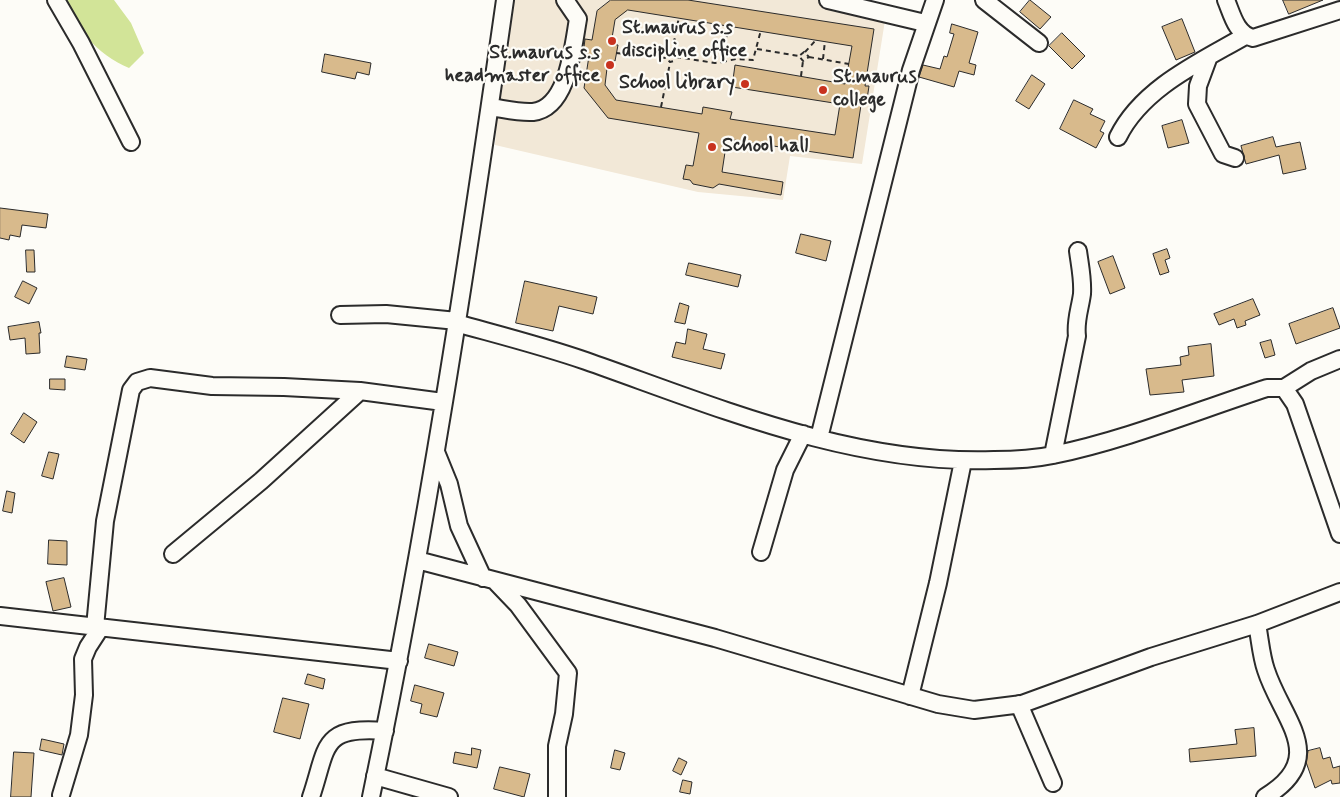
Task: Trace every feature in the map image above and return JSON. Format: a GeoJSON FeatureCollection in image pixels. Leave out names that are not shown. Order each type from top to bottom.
{"type":"FeatureCollection","features":[{"type":"Feature","properties":{"kind":"street"},"geometry":{"type":"LineString","coordinates":[[56,0],[96,70],[131,142]]}},
{"type":"Feature","properties":{"kind":"street"},"geometry":{"type":"LineString","coordinates":[[371,797],[417,560],[490,107],[505,0]]}},
{"type":"Feature","properties":{"kind":"street"},"geometry":{"type":"LineString","coordinates":[[565,0],[578,19]]}},
{"type":"Feature","properties":{"kind":"street"},"geometry":{"type":"LineString","coordinates":[[490,107],[532,112],[544,109],[555,99],[562,88],[568,70],[582,0]]}},
{"type":"Feature","properties":{"kind":"street"},"geometry":{"type":"LineString","coordinates":[[828,0],[925,23]]}},
{"type":"Feature","properties":{"kind":"street"},"geometry":{"type":"LineString","coordinates":[[819,438],[911,70],[925,23],[935,0]]}},
{"type":"Feature","properties":{"kind":"street"},"geometry":{"type":"LineString","coordinates":[[984,0],[1039,43]]}},
{"type":"Feature","properties":{"kind":"street"},"geometry":{"type":"LineString","coordinates":[[1226,0],[1235,22],[1246,36]]}},
{"type":"Feature","properties":{"kind":"street"},"geometry":{"type":"LineString","coordinates":[[1118,137],[1124,124],[1141,104],[1179,75],[1246,36],[1263,36],[1340,10]]}},
{"type":"Feature","properties":{"kind":"street"},"geometry":{"type":"LineString","coordinates":[[1208,59],[1198,86],[1197,104],[1223,154],[1235,158]]}},
{"type":"Feature","properties":{"kind":"street"},"geometry":{"type":"LineString","coordinates":[[1053,455],[1077,336],[1076,318],[1082,295],[1082,275],[1078,251]]}},
{"type":"Feature","properties":{"kind":"street"},"geometry":{"type":"LineString","coordinates":[[340,315],[386,314],[456,322],[584,360],[763,424],[819,438],[907,456],[963,461],[1020,459],[1053,455],[1157,426],[1267,388],[1284,388],[1310,371],[1340,359]]}},
{"type":"Feature","properties":{"kind":"street"},"geometry":{"type":"LineString","coordinates":[[61,795],[79,735],[84,695],[83,659],[98,627],[105,521],[131,390],[137,382],[150,378],[212,386],[360,391],[443,402]]}},
{"type":"Feature","properties":{"kind":"street"},"geometry":{"type":"LineString","coordinates":[[1284,388],[1295,404],[1340,534]]}},
{"type":"Feature","properties":{"kind":"street"},"geometry":{"type":"LineString","coordinates":[[173,554],[261,481],[360,391]]}},
{"type":"Feature","properties":{"kind":"street"},"geometry":{"type":"LineString","coordinates":[[761,552],[787,465],[803,434]]}},
{"type":"Feature","properties":{"kind":"street"},"geometry":{"type":"LineString","coordinates":[[435,451],[449,484],[459,526],[489,580],[518,605],[568,673],[557,746],[556,797]]}},
{"type":"Feature","properties":{"kind":"street"},"geometry":{"type":"LineString","coordinates":[[910,696],[938,583],[963,461]]}},
{"type":"Feature","properties":{"kind":"street"},"geometry":{"type":"LineString","coordinates":[[417,560],[715,638],[938,704],[974,710],[1020,704],[1151,657],[1257,624],[1340,592]]}},
{"type":"Feature","properties":{"kind":"street"},"geometry":{"type":"LineString","coordinates":[[0,616],[399,660]]}},
{"type":"Feature","properties":{"kind":"street"},"geometry":{"type":"LineString","coordinates":[[1257,624],[1266,670],[1294,732],[1300,750],[1296,765],[1290,775],[1277,790],[1265,797]]}},
{"type":"Feature","properties":{"kind":"street"},"geometry":{"type":"LineString","coordinates":[[1020,704],[1053,784]]}},
{"type":"Feature","properties":{"kind":"street"},"geometry":{"type":"LineString","coordinates":[[311,797],[326,748],[334,738],[347,732],[364,729],[385,731]]}},
{"type":"Feature","properties":{"kind":"street"},"geometry":{"type":"LineString","coordinates":[[375,776],[449,797]]}},
{"type":"Feature","properties":{"kind":"path"},"geometry":{"type":"LineString","coordinates":[[679,17],[672,52],[676,57],[715,64],[736,59],[753,60],[761,30]]}},
{"type":"Feature","properties":{"kind":"path"},"geometry":{"type":"LineString","coordinates":[[722,62],[729,25]]}},
{"type":"Feature","properties":{"kind":"path"},"geometry":{"type":"LineString","coordinates":[[757,49],[800,56],[816,40]]}},
{"type":"Feature","properties":{"kind":"path"},"geometry":{"type":"LineString","coordinates":[[823,59],[825,41]]}},
{"type":"Feature","properties":{"kind":"path"},"geometry":{"type":"LineString","coordinates":[[666,58],[667,54],[672,52]]}},
{"type":"Feature","properties":{"kind":"path"},"geometry":{"type":"LineString","coordinates":[[805,52],[809,57]]}},
{"type":"Feature","properties":{"kind":"path"},"geometry":{"type":"LineString","coordinates":[[616,53],[666,58],[670,62]]}},
{"type":"Feature","properties":{"kind":"path"},"geometry":{"type":"LineString","coordinates":[[800,56],[803,61],[800,76]]}},
{"type":"Feature","properties":{"kind":"path"},"geometry":{"type":"LineString","coordinates":[[661,107],[670,62],[674,61],[676,57]]}},
{"type":"Feature","properties":{"kind":"path"},"geometry":{"type":"LineString","coordinates":[[803,61],[809,57],[849,64]]}},
{"type":"Feature","properties":{"kind":"shaded area"},"geometry":{"type":"Polygon","coordinates":[[[509,0],[836,0],[887,8],[862,164],[790,156],[783,200],[698,192],[495,145],[505,16],[509,0]]]}},
{"type":"Feature","properties":{"kind":"green space"},"geometry":{"type":"Polygon","coordinates":[[[56,0],[114,0],[131,23],[144,53],[129,68],[117,62],[88,39],[56,0]]]}},
{"type":"Feature","properties":{"kind":"building"},"geometry":{"type":"Polygon","coordinates":[[[611,0],[688,0],[874,29],[865,86],[869,86],[866,106],[861,105],[853,158],[727,139],[722,172],[783,182],[781,195],[719,184],[713,188],[693,184],[690,180],[683,179],[686,165],[693,166],[699,133],[608,118],[584,88],[589,56],[583,55],[585,39],[592,40],[597,11],[611,0]],[[628,10],[615,20],[611,44],[618,45],[615,61],[608,60],[605,85],[616,100],[702,114],[703,107],[732,112],[730,119],[835,135],[840,104],[732,87],[735,65],[845,84],[852,46],[628,10]]]}},
{"type":"Feature","properties":{"kind":"building"},"geometry":{"type":"Polygon","coordinates":[[[1030,0],[1051,17],[1040,29],[1020,12],[1030,0]]]}},
{"type":"Feature","properties":{"kind":"building"},"geometry":{"type":"Polygon","coordinates":[[[1283,0],[1323,0],[1289,14],[1283,0]]]}},
{"type":"Feature","properties":{"kind":"building"},"geometry":{"type":"Polygon","coordinates":[[[1182,19],[1195,52],[1176,60],[1162,27],[1182,19]]]}},
{"type":"Feature","properties":{"kind":"building"},"geometry":{"type":"Polygon","coordinates":[[[952,24],[978,32],[969,63],[976,65],[974,75],[959,71],[954,87],[919,77],[923,65],[940,69],[944,56],[947,57],[954,34],[950,33],[952,24]]]}},
{"type":"Feature","properties":{"kind":"building"},"geometry":{"type":"Polygon","coordinates":[[[1062,33],[1085,56],[1072,69],[1049,46],[1062,33]]]}},
{"type":"Feature","properties":{"kind":"building"},"geometry":{"type":"Polygon","coordinates":[[[325,54],[371,63],[369,75],[357,72],[355,79],[322,72],[325,54]]]}},
{"type":"Feature","properties":{"kind":"building"},"geometry":{"type":"Polygon","coordinates":[[[1032,75],[1045,84],[1029,109],[1016,101],[1032,75]]]}},
{"type":"Feature","properties":{"kind":"building"},"geometry":{"type":"Polygon","coordinates":[[[1074,100],[1093,109],[1090,114],[1105,121],[1100,131],[1104,133],[1096,148],[1060,129],[1074,100]]]}},
{"type":"Feature","properties":{"kind":"building"},"geometry":{"type":"Polygon","coordinates":[[[1182,120],[1189,143],[1168,148],[1162,126],[1182,120]]]}},
{"type":"Feature","properties":{"kind":"building"},"geometry":{"type":"Polygon","coordinates":[[[1273,137],[1276,147],[1300,142],[1306,169],[1283,174],[1279,155],[1246,164],[1241,146],[1273,137]]]}},
{"type":"Feature","properties":{"kind":"building"},"geometry":{"type":"Polygon","coordinates":[[[0,208],[48,214],[46,228],[22,225],[20,237],[10,235],[9,240],[0,238],[0,208]]]}},
{"type":"Feature","properties":{"kind":"building"},"geometry":{"type":"Polygon","coordinates":[[[801,234],[831,241],[826,261],[796,253],[801,234]]]}},
{"type":"Feature","properties":{"kind":"building"},"geometry":{"type":"Polygon","coordinates":[[[1167,249],[1170,258],[1165,260],[1169,272],[1160,275],[1153,254],[1167,249]]]}},
{"type":"Feature","properties":{"kind":"building"},"geometry":{"type":"Polygon","coordinates":[[[26,250],[34,250],[35,272],[27,272],[26,250]]]}},
{"type":"Feature","properties":{"kind":"building"},"geometry":{"type":"Polygon","coordinates":[[[1113,256],[1125,288],[1110,294],[1098,262],[1113,256]]]}},
{"type":"Feature","properties":{"kind":"building"},"geometry":{"type":"Polygon","coordinates":[[[689,263],[741,275],[738,287],[686,275],[689,263]]]}},
{"type":"Feature","properties":{"kind":"building"},"geometry":{"type":"Polygon","coordinates":[[[23,281],[37,288],[29,304],[15,297],[23,281]]]}},
{"type":"Feature","properties":{"kind":"building"},"geometry":{"type":"Polygon","coordinates":[[[525,281],[597,297],[593,314],[559,306],[553,331],[516,323],[525,281]]]}},
{"type":"Feature","properties":{"kind":"building"},"geometry":{"type":"Polygon","coordinates":[[[1253,299],[1260,315],[1245,321],[1246,325],[1237,328],[1234,319],[1219,325],[1214,314],[1253,299]]]}},
{"type":"Feature","properties":{"kind":"building"},"geometry":{"type":"Polygon","coordinates":[[[680,303],[689,306],[685,324],[675,322],[680,303]]]}},
{"type":"Feature","properties":{"kind":"building"},"geometry":{"type":"Polygon","coordinates":[[[1333,308],[1340,328],[1296,344],[1289,324],[1333,308]]]}},
{"type":"Feature","properties":{"kind":"building"},"geometry":{"type":"Polygon","coordinates":[[[39,322],[41,333],[39,333],[40,353],[26,354],[25,338],[10,340],[8,327],[39,322]]]}},
{"type":"Feature","properties":{"kind":"building"},"geometry":{"type":"Polygon","coordinates":[[[688,329],[707,334],[703,349],[725,354],[721,369],[672,357],[676,342],[685,344],[688,329]]]}},
{"type":"Feature","properties":{"kind":"building"},"geometry":{"type":"Polygon","coordinates":[[[1271,340],[1275,355],[1265,358],[1260,343],[1271,340]]]}},
{"type":"Feature","properties":{"kind":"building"},"geometry":{"type":"Polygon","coordinates":[[[1211,344],[1214,376],[1182,380],[1184,392],[1150,395],[1146,369],[1181,365],[1180,357],[1189,355],[1188,347],[1211,344]]]}},
{"type":"Feature","properties":{"kind":"building"},"geometry":{"type":"Polygon","coordinates":[[[67,356],[87,359],[85,370],[65,367],[67,356]]]}},
{"type":"Feature","properties":{"kind":"building"},"geometry":{"type":"Polygon","coordinates":[[[50,379],[65,379],[65,390],[50,389],[50,379]]]}},
{"type":"Feature","properties":{"kind":"building"},"geometry":{"type":"Polygon","coordinates":[[[24,413],[37,422],[24,443],[11,434],[24,413]]]}},
{"type":"Feature","properties":{"kind":"building"},"geometry":{"type":"Polygon","coordinates":[[[49,452],[59,454],[53,479],[42,476],[49,452]]]}},
{"type":"Feature","properties":{"kind":"building"},"geometry":{"type":"Polygon","coordinates":[[[7,491],[15,493],[12,513],[3,511],[7,491]]]}},
{"type":"Feature","properties":{"kind":"building"},"geometry":{"type":"Polygon","coordinates":[[[49,540],[67,541],[67,565],[48,564],[49,540]]]}},
{"type":"Feature","properties":{"kind":"building"},"geometry":{"type":"Polygon","coordinates":[[[64,578],[71,607],[53,611],[46,582],[64,578]]]}},
{"type":"Feature","properties":{"kind":"building"},"geometry":{"type":"Polygon","coordinates":[[[429,644],[458,652],[454,666],[425,658],[429,644]]]}},
{"type":"Feature","properties":{"kind":"building"},"geometry":{"type":"Polygon","coordinates":[[[308,674],[325,679],[323,689],[305,684],[308,674]]]}},
{"type":"Feature","properties":{"kind":"building"},"geometry":{"type":"Polygon","coordinates":[[[415,685],[444,693],[437,717],[420,713],[422,704],[411,701],[415,685]]]}},
{"type":"Feature","properties":{"kind":"building"},"geometry":{"type":"Polygon","coordinates":[[[283,698],[309,704],[300,739],[274,732],[283,698]]]}},
{"type":"Feature","properties":{"kind":"building"},"geometry":{"type":"Polygon","coordinates":[[[1254,728],[1256,756],[1190,762],[1189,749],[1237,744],[1235,730],[1254,728]]]}},
{"type":"Feature","properties":{"kind":"building"},"geometry":{"type":"Polygon","coordinates":[[[42,739],[64,744],[62,755],[40,750],[42,739]]]}},
{"type":"Feature","properties":{"kind":"building"},"geometry":{"type":"Polygon","coordinates":[[[472,748],[481,750],[477,768],[453,763],[455,752],[471,755],[472,748]]]}},
{"type":"Feature","properties":{"kind":"building"},"geometry":{"type":"Polygon","coordinates":[[[1320,748],[1323,759],[1330,757],[1333,768],[1340,766],[1340,783],[1332,784],[1331,780],[1315,788],[1306,762],[1308,751],[1320,748]]]}},
{"type":"Feature","properties":{"kind":"building"},"geometry":{"type":"Polygon","coordinates":[[[615,750],[625,753],[620,770],[611,768],[615,750]]]}},
{"type":"Feature","properties":{"kind":"building"},"geometry":{"type":"Polygon","coordinates":[[[14,752],[34,753],[31,797],[11,797],[14,752]]]}},
{"type":"Feature","properties":{"kind":"building"},"geometry":{"type":"Polygon","coordinates":[[[679,758],[687,762],[681,775],[673,771],[679,758]]]}},
{"type":"Feature","properties":{"kind":"building"},"geometry":{"type":"Polygon","coordinates":[[[500,767],[530,774],[524,797],[494,789],[500,767]]]}},
{"type":"Feature","properties":{"kind":"building"},"geometry":{"type":"Polygon","coordinates":[[[683,780],[692,782],[690,794],[680,792],[683,780]]]}},
{"type":"Feature","properties":{"kind":"place","name":"St.maurus s.s discipline office"},"geometry":{"type":"Point","coordinates":[612,41]}},
{"type":"Feature","properties":{"kind":"place","name":"St.maurus s.s headmaster office"},"geometry":{"type":"Point","coordinates":[610,65]}},
{"type":"Feature","properties":{"kind":"place","name":"School library"},"geometry":{"type":"Point","coordinates":[745,84]}},
{"type":"Feature","properties":{"kind":"place","name":"St.maurus college"},"geometry":{"type":"Point","coordinates":[823,90]}},
{"type":"Feature","properties":{"kind":"place","name":"School hall"},"geometry":{"type":"Point","coordinates":[712,147]}}]}
